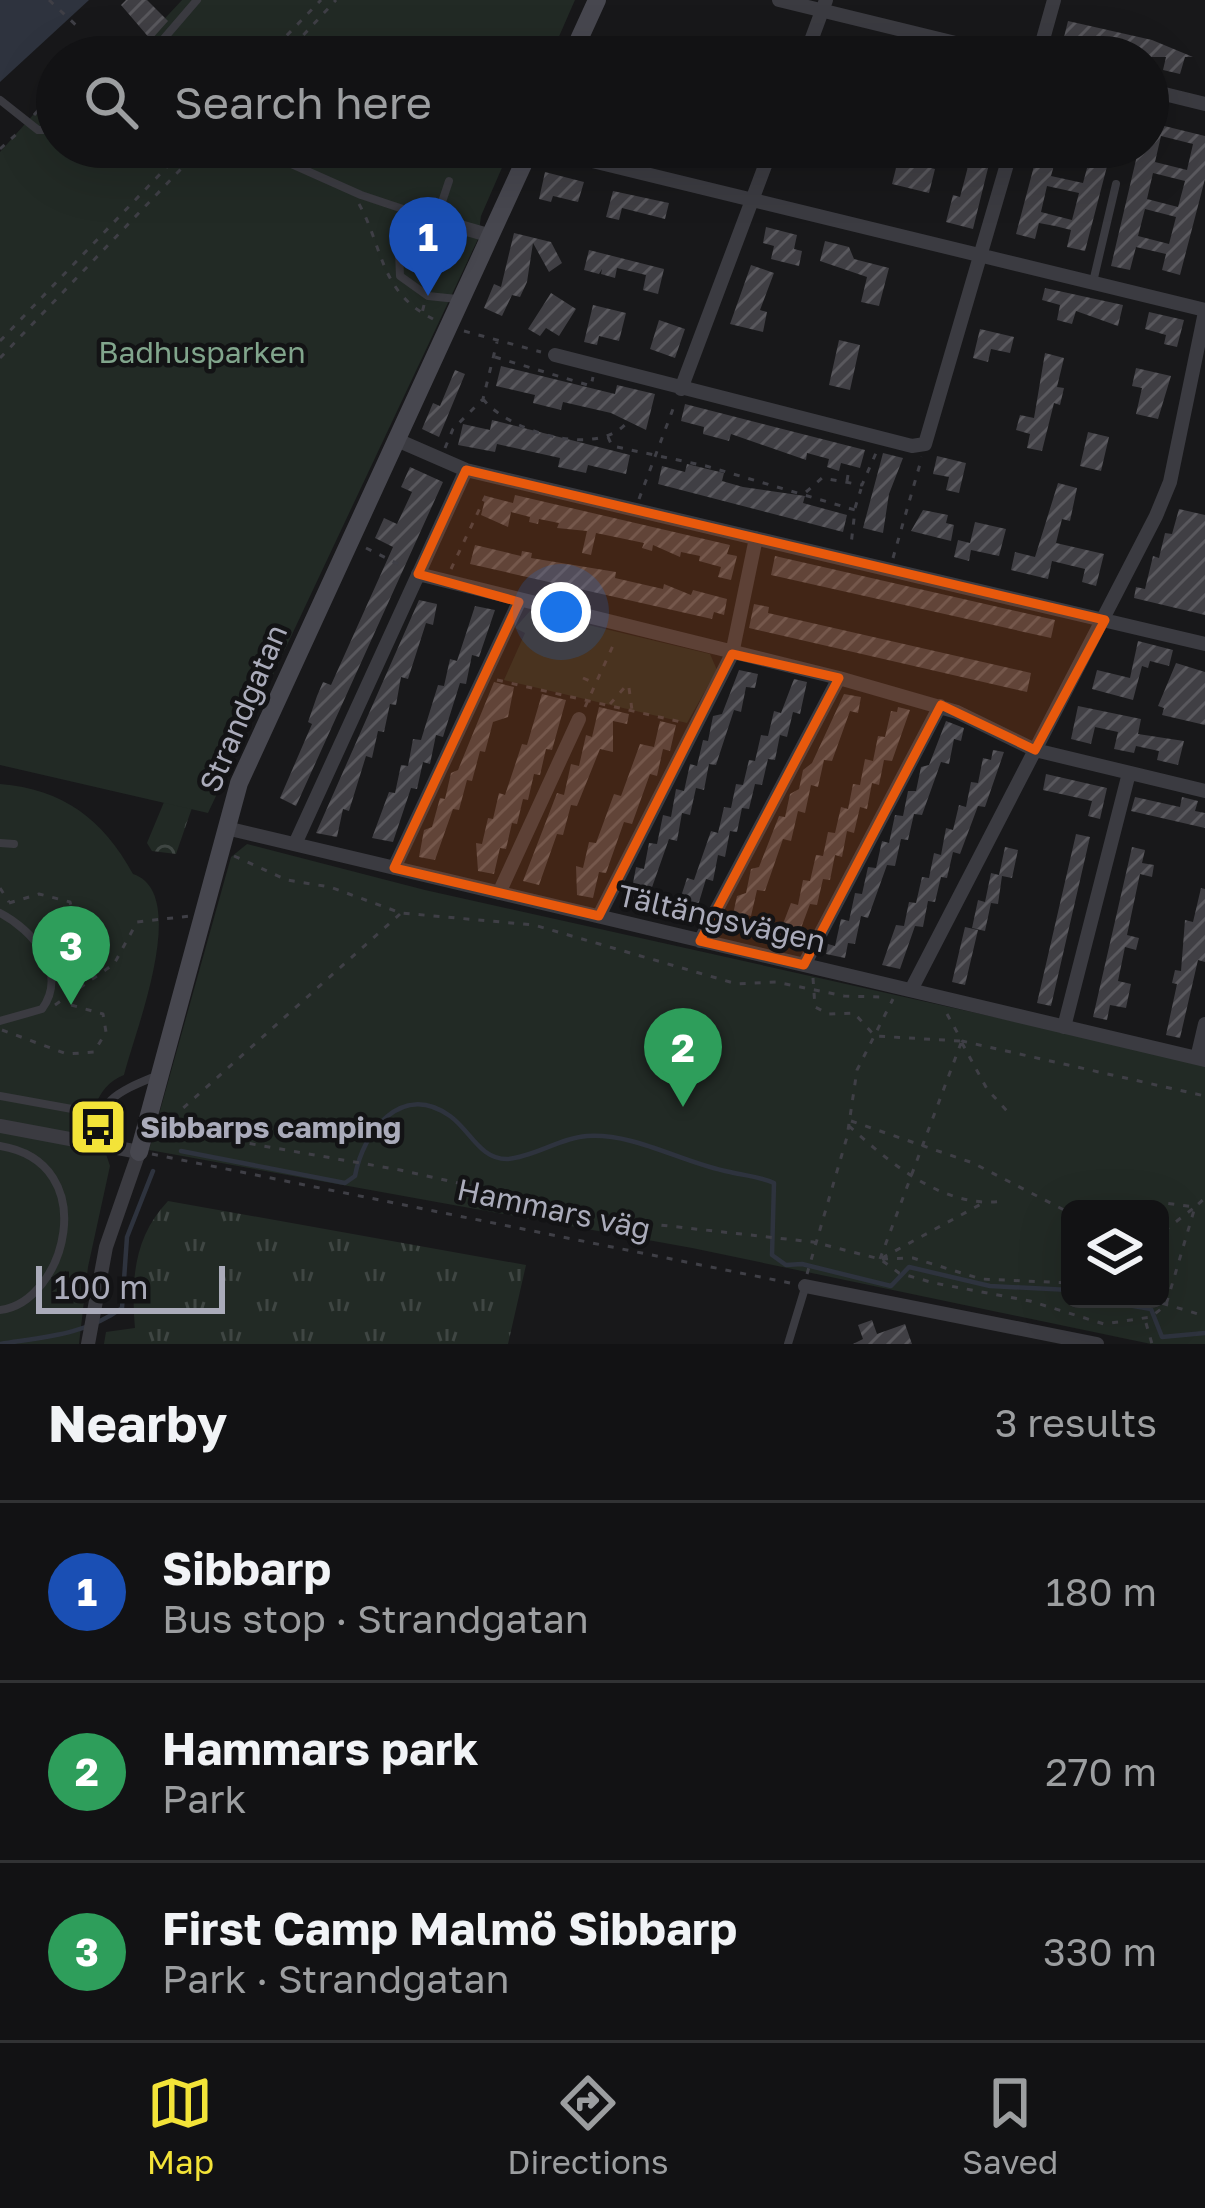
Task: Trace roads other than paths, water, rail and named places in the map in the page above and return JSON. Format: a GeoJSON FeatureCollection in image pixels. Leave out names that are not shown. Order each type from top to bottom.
{"type":"FeatureCollection","features":[{"type":"Feature","properties":{"kind":"street"},"geometry":{"type":"LineString","coordinates":[[581,36],[597,0]]}},
{"type":"Feature","properties":{"kind":"street"},"geometry":{"type":"LineString","coordinates":[[779,0],[824,5],[937,36]]}},
{"type":"Feature","properties":{"kind":"street"},"geometry":{"type":"LineString","coordinates":[[1044,36],[1054,0]]}},
{"type":"Feature","properties":{"kind":"street"},"geometry":{"type":"LineString","coordinates":[[813,36],[824,5]]}},
{"type":"Feature","properties":{"kind":"street"},"geometry":{"type":"LineString","coordinates":[[1169,95],[1205,104]]}},
{"type":"Feature","properties":{"kind":"street","name":"Strandgatan"},"geometry":{"type":"LineString","coordinates":[[88,1334],[106,1246],[147,1137],[158,1076],[238,783],[522,168]]}},
{"type":"Feature","properties":{"kind":"street"},"geometry":{"type":"LineString","coordinates":[[620,168],[1205,311],[1171,482],[1105,620],[903,992]]}},
{"type":"Feature","properties":{"kind":"street"},"geometry":{"type":"LineString","coordinates":[[681,388],[764,168]]}},
{"type":"Feature","properties":{"kind":"street"},"geometry":{"type":"LineString","coordinates":[[555,355],[880,438],[926,444],[1006,168]]}},
{"type":"Feature","properties":{"kind":"street"},"geometry":{"type":"LineString","coordinates":[[432,219],[488,235]]}},
{"type":"Feature","properties":{"kind":"street"},"geometry":{"type":"LineString","coordinates":[[397,440],[466,470],[1205,644]]}},
{"type":"Feature","properties":{"kind":"street"},"geometry":{"type":"LineString","coordinates":[[295,844],[466,470]]}},
{"type":"Feature","properties":{"kind":"street"},"geometry":{"type":"LineString","coordinates":[[598,916],[732,654],[755,538]]}},
{"type":"Feature","properties":{"kind":"street"},"geometry":{"type":"LineString","coordinates":[[418,574],[839,678],[940,706],[1035,750],[1205,791]]}},
{"type":"Feature","properties":{"kind":"street"},"geometry":{"type":"LineString","coordinates":[[394,868],[519,602]]}},
{"type":"Feature","properties":{"kind":"street"},"geometry":{"type":"LineString","coordinates":[[700,941],[839,678]]}},
{"type":"Feature","properties":{"kind":"street"},"geometry":{"type":"LineString","coordinates":[[809,966],[940,706]]}},
{"type":"Feature","properties":{"kind":"street"},"geometry":{"type":"LineString","coordinates":[[499,893],[579,719]]}},
{"type":"Feature","properties":{"kind":"street"},"geometry":{"type":"LineString","coordinates":[[1064,1027],[1129,773]]}},
{"type":"Feature","properties":{"kind":"street","name":"Tältängsvägen"},"geometry":{"type":"LineString","coordinates":[[224,837],[295,844],[903,992],[1201,1059]]}},
{"type":"Feature","properties":{"kind":"street"},"geometry":{"type":"LineString","coordinates":[[1201,1059],[1205,1024]]}},
{"type":"Feature","properties":{"kind":"street"},"geometry":{"type":"LineString","coordinates":[[0,1126],[103,1144],[147,1137]]}},
{"type":"Feature","properties":{"kind":"street"},"geometry":{"type":"LineString","coordinates":[[807,1278],[1097,1344]]}},
{"type":"Feature","properties":{"kind":"lane"},"geometry":{"type":"LineString","coordinates":[[166,36],[197,0]]}},
{"type":"Feature","properties":{"kind":"lane"},"geometry":{"type":"LineString","coordinates":[[0,100],[36,128]]}},
{"type":"Feature","properties":{"kind":"lane"},"geometry":{"type":"LineString","coordinates":[[300,168],[432,219],[399,250],[400,276],[428,296],[459,299]]}},
{"type":"Feature","properties":{"kind":"lane"},"geometry":{"type":"LineString","coordinates":[[448,222],[440,208],[449,181]]}},
{"type":"Feature","properties":{"kind":"lane"},"geometry":{"type":"LineString","coordinates":[[1093,282],[1116,184]]}},
{"type":"Feature","properties":{"kind":"lane"},"geometry":{"type":"LineString","coordinates":[[0,843],[14,844]]}},
{"type":"Feature","properties":{"kind":"lane"},"geometry":{"type":"LineString","coordinates":[[0,913],[41,947],[51,980],[41,1009],[0,1025]]}},
{"type":"Feature","properties":{"kind":"lane"},"geometry":{"type":"LineString","coordinates":[[103,1144],[98,1127],[107,1102],[158,1076]]}},
{"type":"Feature","properties":{"kind":"lane"},"geometry":{"type":"LineString","coordinates":[[0,1096],[83,1111]]}},
{"type":"Feature","properties":{"kind":"lane"},"geometry":{"type":"LineString","coordinates":[[0,1145],[42,1165],[59,1181],[67,1203],[64,1228],[38,1292],[19,1306],[0,1310]]}},
{"type":"Feature","properties":{"kind":"lane"},"geometry":{"type":"LineString","coordinates":[[788,1344],[807,1278]]}},
{"type":"Feature","properties":{"kind":"waterway"},"geometry":{"type":"LineString","coordinates":[[181,1151],[345,1183],[355,1176],[376,1128],[387,1116],[416,1104],[450,1116],[483,1150],[498,1158],[518,1158],[577,1137],[605,1136],[774,1183],[772,1255],[786,1265],[802,1264],[891,1286],[909,1267],[990,1286],[1061,1290]]}},
{"type":"Feature","properties":{"kind":"waterway"},"geometry":{"type":"LineString","coordinates":[[0,1344],[79,1329],[122,1308],[127,1237],[153,1171]]}},
{"type":"Feature","properties":{"kind":"waterway"},"geometry":{"type":"LineString","coordinates":[[1145,1308],[1151,1309],[1162,1337],[1205,1333]]}},
{"type":"Feature","properties":{"kind":"place","name":"Sibbarp"},"geometry":{"type":"Point","coordinates":[428,296]}},
{"type":"Feature","properties":{"kind":"place","name":"First Camp Malmö Sibbarp"},"geometry":{"type":"Point","coordinates":[71,1005]}},
{"type":"Feature","properties":{"kind":"place","name":"Hammars park"},"geometry":{"type":"Point","coordinates":[683,1107]}},
{"type":"Feature","properties":{"kind":"place","name":"Sibbarps camping"},"geometry":{"type":"Point","coordinates":[98,1127]}},
{"type":"Feature","properties":{"kind":"park label","name":"Badhusparken"},"geometry":{"type":"Point","coordinates":[202,352]}}]}
